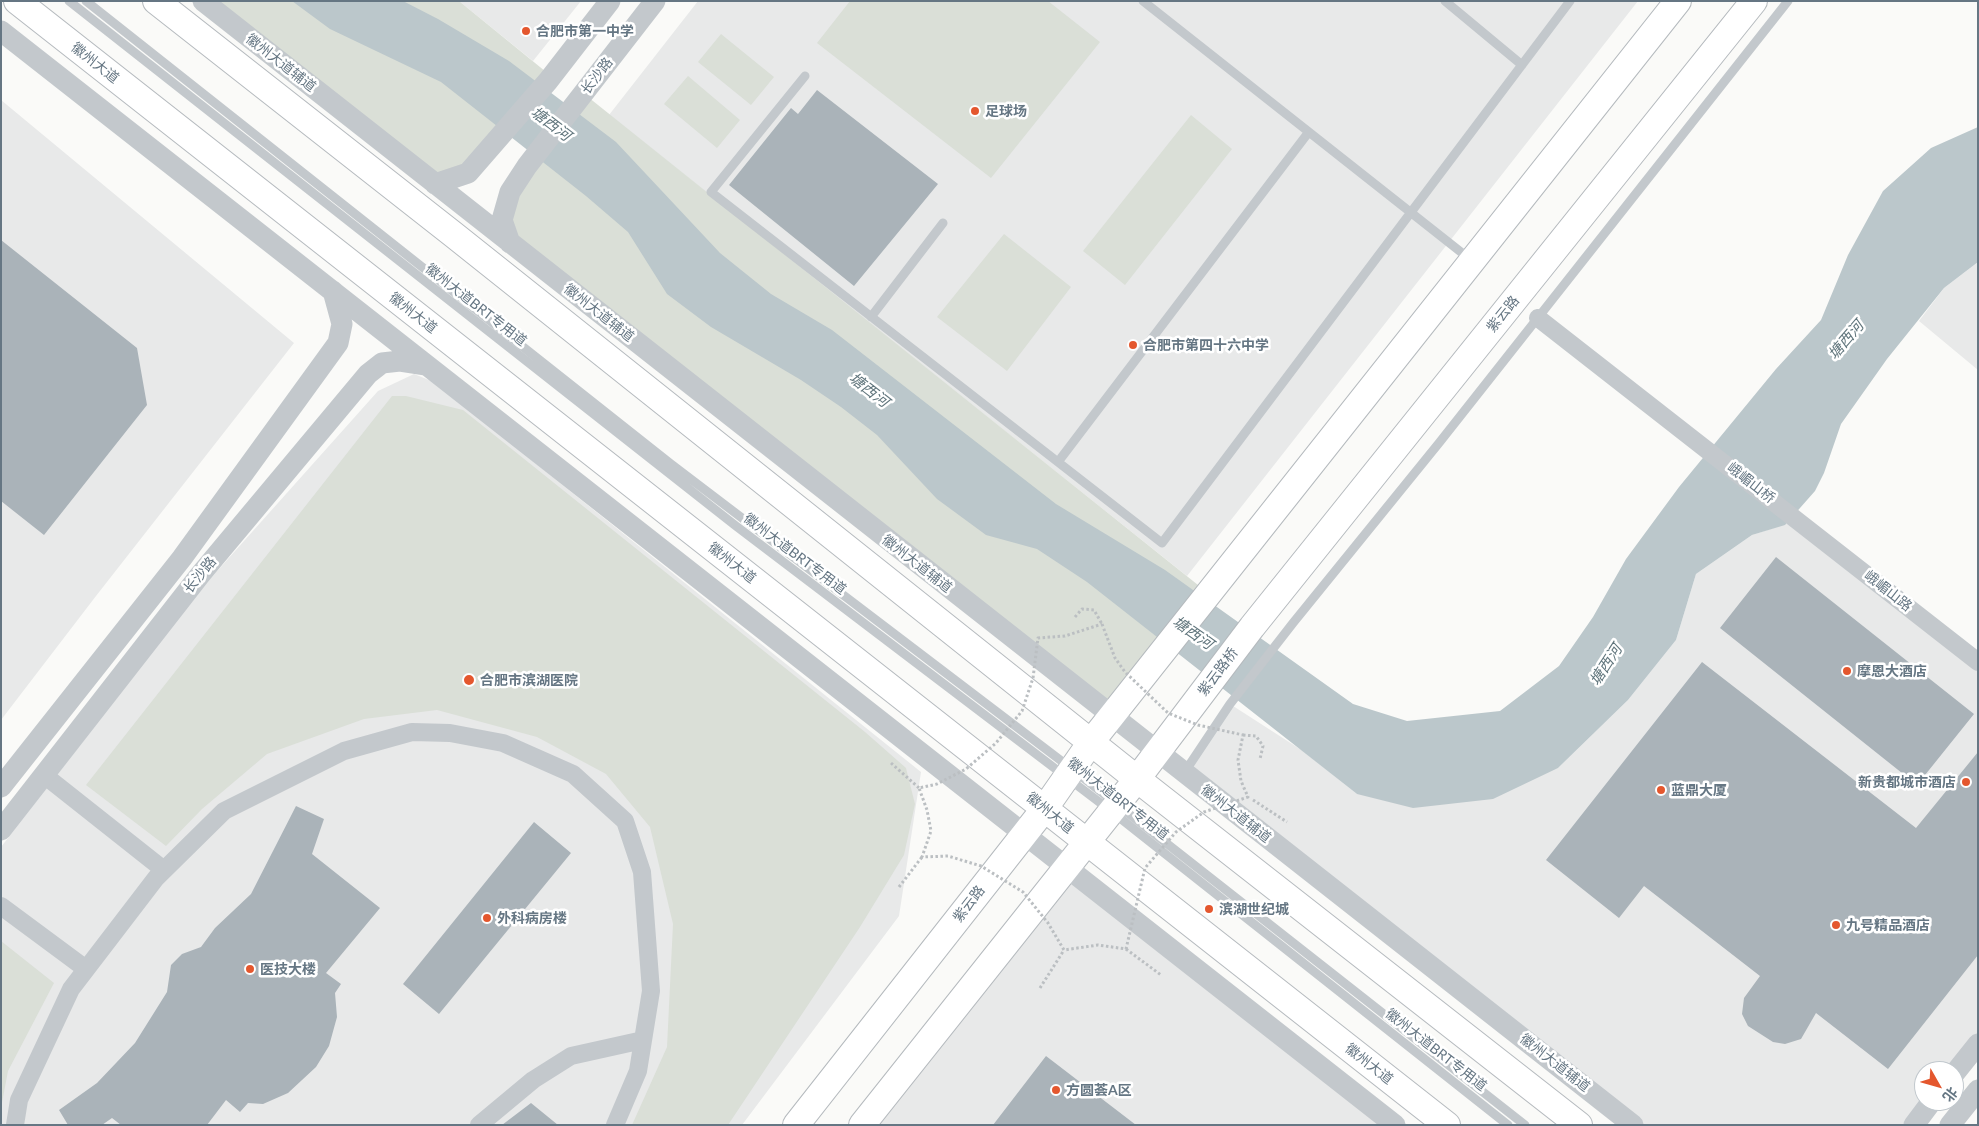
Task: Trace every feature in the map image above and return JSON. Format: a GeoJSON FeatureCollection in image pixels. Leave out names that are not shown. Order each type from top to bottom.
{"type":"FeatureCollection","features":[{"type":"Feature","properties":{"kind":"main road","name":"徽州大道"},"geometry":{"type":"LineString","coordinates":[[17,1],[1447,1125]]}},
{"type":"Feature","properties":{"kind":"main road"},"geometry":{"type":"LineString","coordinates":[[156,1],[454,235],[1091,742],[1579,1125]]}},
{"type":"Feature","properties":{"kind":"main road"},"geometry":{"type":"LineString","coordinates":[[1472,261],[1678,1]]}},
{"type":"Feature","properties":{"kind":"main road","name":"紫云路"},"geometry":{"type":"LineString","coordinates":[[1252,627],[1754,1]]}},
{"type":"Feature","properties":{"kind":"main road","name":"紫云路"},"geometry":{"type":"LineString","coordinates":[[796,1125],[1045,808],[1091,742],[1113,717],[1208,593],[1472,261]]}},
{"type":"Feature","properties":{"kind":"main road","name":"紫云路桥"},"geometry":{"type":"LineString","coordinates":[[1157,752],[1252,627]]}},
{"type":"Feature","properties":{"kind":"main road"},"geometry":{"type":"LineString","coordinates":[[862,1125],[1157,752]]}},
{"type":"Feature","properties":{"kind":"street","name":"徽州大道辅道"},"geometry":{"type":"LineString","coordinates":[[203,1],[1633,1125]]}},
{"type":"Feature","properties":{"kind":"street"},"geometry":{"type":"LineString","coordinates":[[435,184],[468,173],[548,82],[610,1]]}},
{"type":"Feature","properties":{"kind":"street","name":"长沙路"},"geometry":{"type":"LineString","coordinates":[[510,243],[502,220],[510,192],[527,166],[655,1]]}},
{"type":"Feature","properties":{"kind":"street"},"geometry":{"type":"LineString","coordinates":[[1,31],[1395,1125]]}},
{"type":"Feature","properties":{"kind":"street","name":"长沙路"},"geometry":{"type":"LineString","coordinates":[[1,787],[182,558],[338,343],[342,324],[333,291]]}},
{"type":"Feature","properties":{"kind":"street","name":"峨嵋山桥"},"geometry":{"type":"LineString","coordinates":[[1538,318],[1798,520]]}},
{"type":"Feature","properties":{"kind":"street","name":"长沙路"},"geometry":{"type":"LineString","coordinates":[[1,830],[200,575],[368,374],[382,363],[400,361],[426,365]]}},
{"type":"Feature","properties":{"kind":"street","name":"峨嵋山路"},"geometry":{"type":"LineString","coordinates":[[1798,520],[1978,662]]}},
{"type":"Feature","properties":{"kind":"street"},"geometry":{"type":"LineString","coordinates":[[15,1125],[19,1100],[71,989],[164,870],[224,811],[344,751],[412,732],[450,733],[503,743],[573,774],[625,821],[642,872],[651,991],[638,1071],[614,1125]]}},
{"type":"Feature","properties":{"kind":"street"},"geometry":{"type":"LineString","coordinates":[[44,775],[164,870]]}},
{"type":"Feature","properties":{"kind":"street"},"geometry":{"type":"LineString","coordinates":[[1,906],[86,969]]}},
{"type":"Feature","properties":{"kind":"street"},"geometry":{"type":"LineString","coordinates":[[479,1125],[533,1080],[571,1056],[643,1040]]}},
{"type":"Feature","properties":{"kind":"street"},"geometry":{"type":"LineString","coordinates":[[1964,1062],[1978,1044]]}},
{"type":"Feature","properties":{"kind":"street"},"geometry":{"type":"LineString","coordinates":[[1950,1125],[1978,1090]]}},
{"type":"Feature","properties":{"kind":"street"},"geometry":{"type":"LineString","coordinates":[[1914,1125],[1924,1111]]}},
{"type":"Feature","properties":{"kind":"lane","name":"徽州大道BRT专用道"},"geometry":{"type":"LineString","coordinates":[[69,1],[736,526],[1069,773]]}},
{"type":"Feature","properties":{"kind":"lane","name":"徽州大道BRT专用道"},"geometry":{"type":"LineString","coordinates":[[86,1],[671,464],[1525,1125]]}},
{"type":"Feature","properties":{"kind":"lane"},"geometry":{"type":"LineString","coordinates":[[1143,1],[1472,261]]}},
{"type":"Feature","properties":{"kind":"lane"},"geometry":{"type":"LineString","coordinates":[[1445,1],[1522,65]]}},
{"type":"Feature","properties":{"kind":"lane"},"geometry":{"type":"LineString","coordinates":[[805,76],[711,192],[1162,543],[1570,1]]}},
{"type":"Feature","properties":{"kind":"lane"},"geometry":{"type":"LineString","coordinates":[[1184,773],[1230,704],[1294,622],[1538,318],[1788,1]]}},
{"type":"Feature","properties":{"kind":"lane"},"geometry":{"type":"LineString","coordinates":[[1058,462],[1308,133]]}},
{"type":"Feature","properties":{"kind":"lane"},"geometry":{"type":"LineString","coordinates":[[872,317],[943,224]]}},
{"type":"Feature","properties":{"kind":"lane","name":"徽州大道BRT专用道"},"geometry":{"type":"LineString","coordinates":[[1114,808],[1508,1125]]}},
{"type":"Feature","properties":{"kind":"path"},"geometry":{"type":"LineString","coordinates":[[1076,617],[1082,609],[1094,610],[1102,624],[1115,658],[1125,672],[1168,713],[1198,725],[1256,736],[1263,746],[1260,759]]}},
{"type":"Feature","properties":{"kind":"path"},"geometry":{"type":"LineString","coordinates":[[919,788],[937,784],[966,769],[996,743],[1022,711],[1033,678],[1038,638],[1065,636],[1102,624]]}},
{"type":"Feature","properties":{"kind":"path"},"geometry":{"type":"LineString","coordinates":[[1243,735],[1238,760],[1241,781],[1248,797],[1287,822]]}},
{"type":"Feature","properties":{"kind":"path"},"geometry":{"type":"LineString","coordinates":[[891,763],[919,788],[927,810],[931,831],[922,857],[899,887]]}},
{"type":"Feature","properties":{"kind":"path"},"geometry":{"type":"LineString","coordinates":[[1126,949],[1145,868],[1176,832],[1204,812],[1248,797]]}},
{"type":"Feature","properties":{"kind":"path"},"geometry":{"type":"LineString","coordinates":[[922,857],[948,856],[980,866],[1023,892],[1048,923],[1064,950]]}},
{"type":"Feature","properties":{"kind":"path"},"geometry":{"type":"LineString","coordinates":[[1040,988],[1064,950],[1098,945],[1126,949],[1161,975]]}},
{"type":"Feature","properties":{"kind":"shaded area"},"geometry":{"type":"Polygon","coordinates":[[[203,1],[459,1],[551,76],[496,142],[435,184],[203,1]]]}},
{"type":"Feature","properties":{"kind":"shaded area","name":"合肥市第一中学"},"geometry":{"type":"Polygon","coordinates":[[[459,1],[581,1],[533,61],[459,1]]]}},
{"type":"Feature","properties":{"kind":"shaded area","name":"合肥市第四十六中学"},"geometry":{"type":"Polygon","coordinates":[[[698,1],[1638,1],[1187,576],[609,115],[698,1]]]}},
{"type":"Feature","properties":{"kind":"shaded area","name":"足球场"},"geometry":{"type":"Polygon","coordinates":[[[850,1],[1048,1],[1100,42],[991,178],[817,43],[850,1]]]}},
{"type":"Feature","properties":{"kind":"shaded area"},"geometry":{"type":"Polygon","coordinates":[[[721,34],[774,77],[751,105],[698,62],[721,34]]]}},
{"type":"Feature","properties":{"kind":"shaded area"},"geometry":{"type":"Polygon","coordinates":[[[688,76],[740,120],[717,148],[664,104],[688,76]]]}},
{"type":"Feature","properties":{"kind":"shaded area"},"geometry":{"type":"Polygon","coordinates":[[[583,93],[1208,593],[1113,717],[510,243],[510,192],[583,93]]]}},
{"type":"Feature","properties":{"kind":"shaded area"},"geometry":{"type":"Polygon","coordinates":[[[1,100],[294,343],[1,720],[1,100]]]}},
{"type":"Feature","properties":{"kind":"shaded area"},"geometry":{"type":"Polygon","coordinates":[[[1191,115],[1232,149],[1125,285],[1083,251],[1191,115]]]}},
{"type":"Feature","properties":{"kind":"shaded area"},"geometry":{"type":"Polygon","coordinates":[[[1004,234],[1071,287],[1007,371],[937,317],[1004,234]]]}},
{"type":"Feature","properties":{"kind":"shaded area"},"geometry":{"type":"Polygon","coordinates":[[[1978,262],[1978,370],[1919,321],[1944,288],[1978,262]]]}},
{"type":"Feature","properties":{"kind":"shaded area","name":"合肥市滨湖医院"},"geometry":{"type":"Polygon","coordinates":[[[414,374],[434,382],[921,772],[899,916],[742,1125],[1,1125],[1,847],[202,588],[378,391],[414,374]]]}},
{"type":"Feature","properties":{"kind":"shaded area"},"geometry":{"type":"Polygon","coordinates":[[[392,396],[406,396],[463,410],[865,732],[906,768],[915,804],[904,855],[860,927],[728,1125],[632,1125],[667,1047],[673,924],[650,827],[606,774],[537,737],[437,710],[364,719],[267,754],[202,809],[166,846],[86,785],[392,396]]]}},
{"type":"Feature","properties":{"kind":"shaded area"},"geometry":{"type":"Polygon","coordinates":[[[1798,520],[1978,662],[1978,1044],[1963,1061],[1914,1061],[1914,1111],[1920,1111],[1914,1125],[1633,1125],[1184,773],[1230,704],[1303,751],[1357,794],[1558,768],[1628,700],[1676,640],[1696,574],[1752,535],[1798,520]]]}},
{"type":"Feature","properties":{"kind":"shaded area"},"geometry":{"type":"Polygon","coordinates":[[[1066,867],[1395,1125],[862,1125],[1066,867]]]}},
{"type":"Feature","properties":{"kind":"shaded area"},"geometry":{"type":"Polygon","coordinates":[[[1,941],[54,983],[8,1071],[1,1108],[1,941]]]}},
{"type":"Feature","properties":{"kind":"water","name":"塘西河"},"geometry":{"type":"Polygon","coordinates":[[[292,1],[403,1],[438,19],[509,61],[616,142],[720,253],[771,294],[832,330],[1056,504],[1165,570],[1353,704],[1407,721],[1500,711],[1559,666],[1593,617],[1626,559],[1679,487],[1776,369],[1821,320],[1848,255],[1883,191],[1931,148],[1978,127],[1978,262],[1944,288],[1887,359],[1841,424],[1824,473],[1815,491],[1785,525],[1752,535],[1696,574],[1676,640],[1628,700],[1558,768],[1493,799],[1413,808],[1357,794],[1087,582],[1037,549],[986,535],[937,499],[877,435],[841,407],[801,380],[711,327],[667,294],[628,232],[586,196],[441,82],[330,29],[292,1]]]}},
{"type":"Feature","properties":{"kind":"building"},"geometry":{"type":"Polygon","coordinates":[[[817,90],[938,184],[854,286],[729,185],[791,108],[798,114],[817,90]]]}},
{"type":"Feature","properties":{"kind":"building"},"geometry":{"type":"Polygon","coordinates":[[[1,240],[137,348],[147,405],[44,535],[1,501],[1,240]]]}},
{"type":"Feature","properties":{"kind":"building","name":"摩恩大酒店"},"geometry":{"type":"Polygon","coordinates":[[[1776,557],[1974,714],[1917,785],[1720,628],[1776,557]]]}},
{"type":"Feature","properties":{"kind":"building","name":"九号精品酒店"},"geometry":{"type":"Polygon","coordinates":[[[1702,662],[1916,828],[1978,752],[1978,955],[1888,1069],[1816,1013],[1801,1039],[1785,1044],[1773,1042],[1748,1026],[1742,1014],[1744,998],[1760,976],[1644,886],[1619,918],[1546,860],[1702,662]]]}},
{"type":"Feature","properties":{"kind":"building","name":"医技大楼"},"geometry":{"type":"Polygon","coordinates":[[[296,806],[324,819],[312,854],[380,908],[326,973],[341,984],[335,993],[337,1017],[329,1046],[316,1067],[288,1093],[263,1104],[248,1103],[240,1112],[226,1100],[207,1125],[121,1125],[112,1118],[102,1125],[68,1125],[59,1110],[97,1083],[135,1043],[167,992],[171,965],[182,954],[201,947],[215,928],[251,894],[296,806]]]}},
{"type":"Feature","properties":{"kind":"building","name":"外科病房楼"},"geometry":{"type":"Polygon","coordinates":[[[534,822],[571,853],[439,1014],[403,984],[534,822]]]}},
{"type":"Feature","properties":{"kind":"building","name":"方圆荟A区"},"geometry":{"type":"Polygon","coordinates":[[[1046,1056],[1136,1125],[993,1125],[1046,1056]]]}},
{"type":"Feature","properties":{"kind":"building"},"geometry":{"type":"Polygon","coordinates":[[[531,1103],[558,1125],[502,1125],[531,1103]]]}},
{"type":"Feature","properties":{"kind":"place","name":"合肥市第一中学"},"geometry":{"type":"Point","coordinates":[526,31]}},
{"type":"Feature","properties":{"kind":"place","name":"足球场"},"geometry":{"type":"Point","coordinates":[975,111]}},
{"type":"Feature","properties":{"kind":"place","name":"合肥市第四十六中学"},"geometry":{"type":"Point","coordinates":[1133,345]}},
{"type":"Feature","properties":{"kind":"place","name":"摩恩大酒店"},"geometry":{"type":"Point","coordinates":[1847,671]}},
{"type":"Feature","properties":{"kind":"place","name":"合肥市滨湖医院"},"geometry":{"type":"Point","coordinates":[469,680]}},
{"type":"Feature","properties":{"kind":"place","name":"新贵都城市酒店"},"geometry":{"type":"Point","coordinates":[1966,782]}},
{"type":"Feature","properties":{"kind":"place","name":"蓝鼎大厦"},"geometry":{"type":"Point","coordinates":[1661,790]}},
{"type":"Feature","properties":{"kind":"place","name":"滨湖世纪城"},"geometry":{"type":"Point","coordinates":[1209,909]}},
{"type":"Feature","properties":{"kind":"place","name":"外科病房楼"},"geometry":{"type":"Point","coordinates":[487,918]}},
{"type":"Feature","properties":{"kind":"place","name":"九号精品酒店"},"geometry":{"type":"Point","coordinates":[1836,925]}},
{"type":"Feature","properties":{"kind":"place","name":"医技大楼"},"geometry":{"type":"Point","coordinates":[250,969]}},
{"type":"Feature","properties":{"kind":"place","name":"方圆荟A区"},"geometry":{"type":"Point","coordinates":[1056,1090]}}]}
